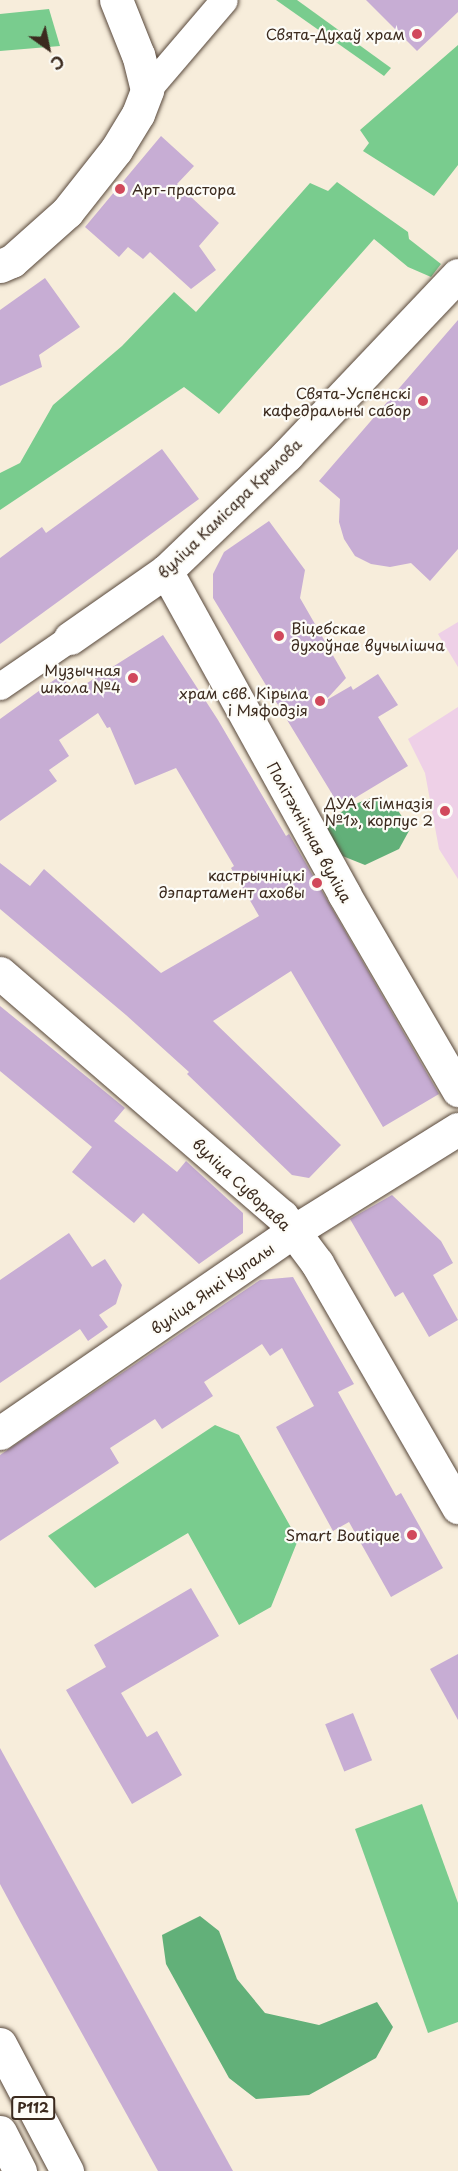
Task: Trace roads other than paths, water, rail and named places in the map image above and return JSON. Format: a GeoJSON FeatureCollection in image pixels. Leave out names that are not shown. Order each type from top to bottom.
{"type":"FeatureCollection","features":[{"type":"Feature","properties":{"kind":"street"},"geometry":{"type":"LineString","coordinates":[[116,0],[138,55],[147,90]]}},
{"type":"Feature","properties":{"kind":"street"},"geometry":{"type":"LineString","coordinates":[[0,266],[12,261],[67,212],[116,150],[138,114],[147,90],[224,0]]}},
{"type":"Feature","properties":{"kind":"street","name":"вуліца Камісара Крылова"},"geometry":{"type":"LineString","coordinates":[[0,686],[166,572],[287,455],[458,274]]}},
{"type":"Feature","properties":{"kind":"street","name":"Політэхнічная вуліца"},"geometry":{"type":"LineString","coordinates":[[166,572],[338,884],[458,1090]]}},
{"type":"Feature","properties":{"kind":"street","name":"вуліца Суворава"},"geometry":{"type":"LineString","coordinates":[[0,974],[275,1210],[294,1232],[317,1263],[458,1508]]}},
{"type":"Feature","properties":{"kind":"street","name":"вуліца Янкі Купалы"},"geometry":{"type":"LineString","coordinates":[[0,1433],[294,1232],[458,1129]]}},
{"type":"Feature","properties":{"kind":"street","name":"Р112"},"geometry":{"type":"LineString","coordinates":[[0,2044],[67,2171]]}},
{"type":"Feature","properties":{"kind":"street","name":"Р112"},"geometry":{"type":"LineString","coordinates":[[0,2132],[21,2171]]}},
{"type":"Feature","properties":{"kind":"place","name":"Свята-Духаў храм"},"geometry":{"type":"Point","coordinates":[417,34]}},
{"type":"Feature","properties":{"kind":"place","name":"Арт-прастора"},"geometry":{"type":"Point","coordinates":[120,189]}},
{"type":"Feature","properties":{"kind":"place","name":"Свята-Успенскі кафедральны сабор"},"geometry":{"type":"Point","coordinates":[423,401]}},
{"type":"Feature","properties":{"kind":"place","name":"Віцебскае духоўнае вучылішча"},"geometry":{"type":"Point","coordinates":[279,636]}},
{"type":"Feature","properties":{"kind":"place","name":"Музычная школа №4"},"geometry":{"type":"Point","coordinates":[133,678]}},
{"type":"Feature","properties":{"kind":"place","name":"храм свв. Кірыла і Мяфодзія"},"geometry":{"type":"Point","coordinates":[320,701]}},
{"type":"Feature","properties":{"kind":"place","name":"ДУА «Гімназія №1», корпус 2"},"geometry":{"type":"Point","coordinates":[445,811]}},
{"type":"Feature","properties":{"kind":"place","name":"кастрычніцкі дэпартамент аховы"},"geometry":{"type":"Point","coordinates":[317,883]}},
{"type":"Feature","properties":{"kind":"place","name":"Smart Boutique"},"geometry":{"type":"Point","coordinates":[412,1535]}}]}
